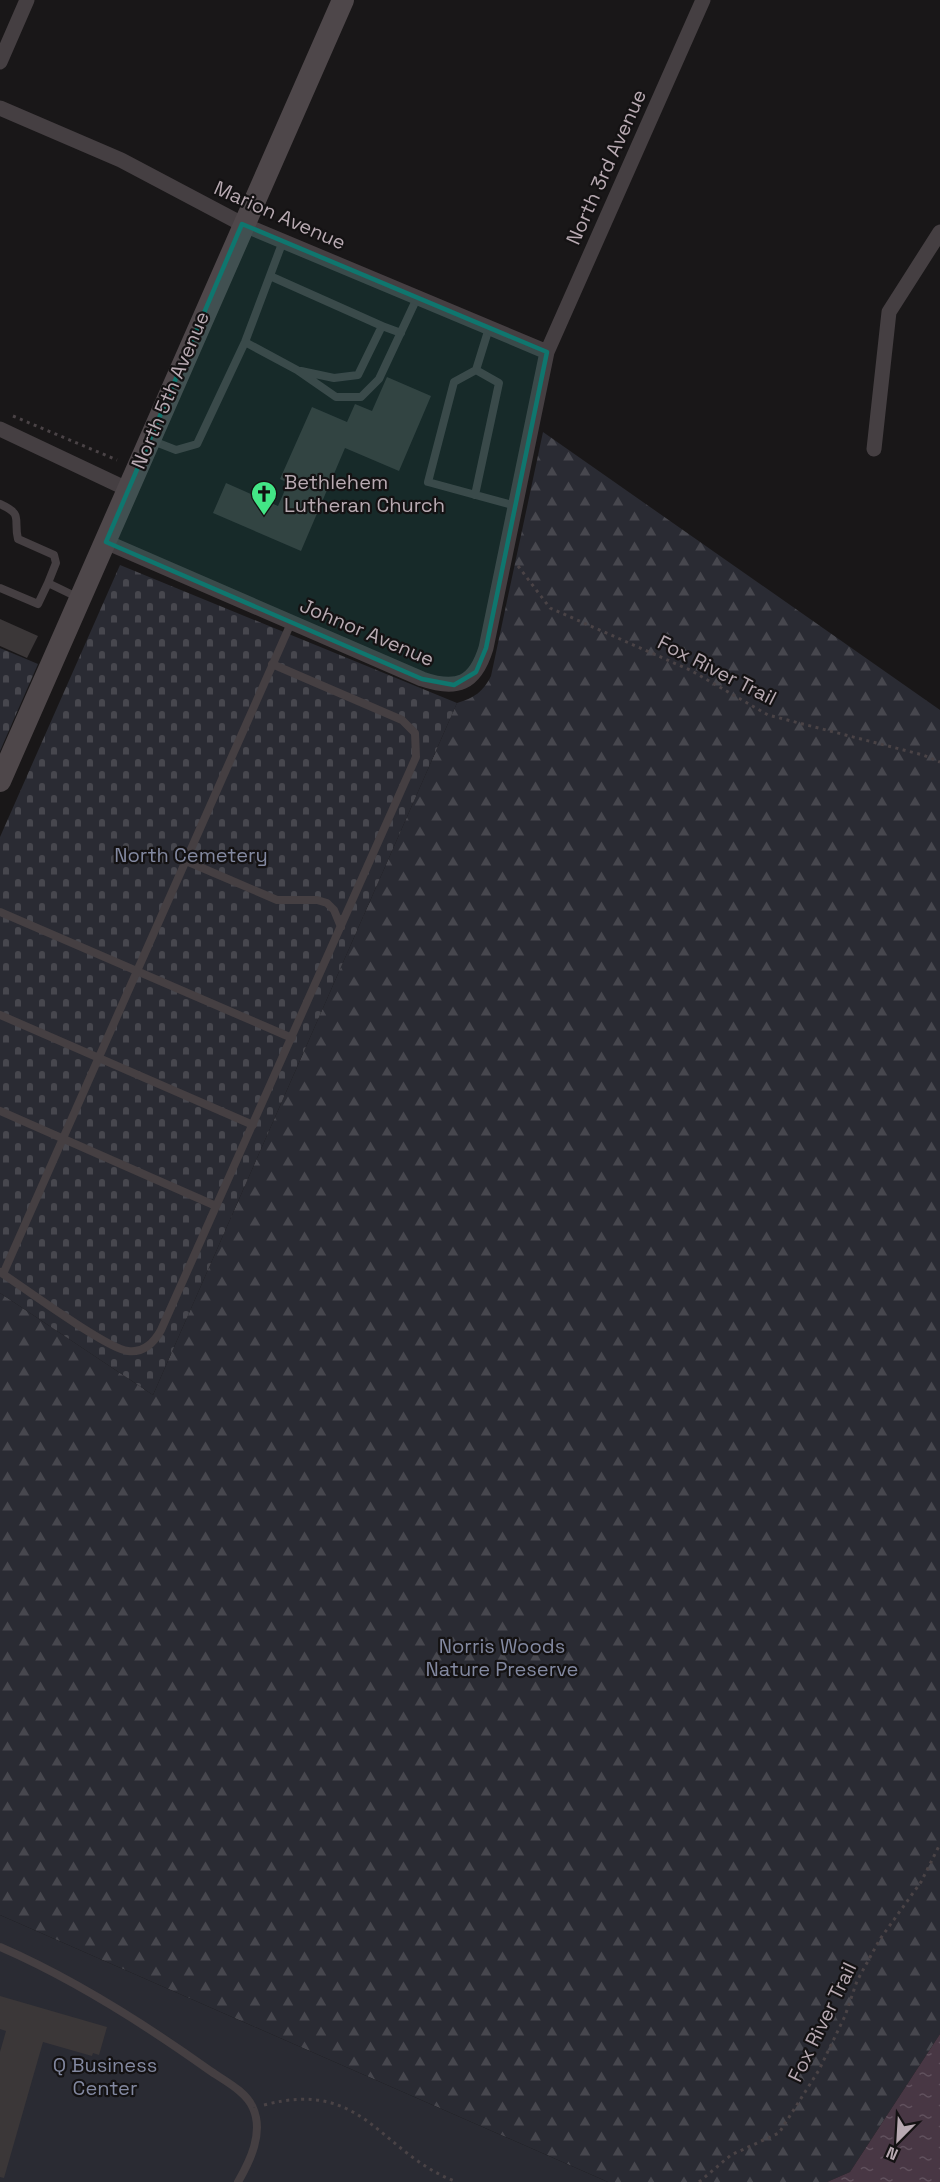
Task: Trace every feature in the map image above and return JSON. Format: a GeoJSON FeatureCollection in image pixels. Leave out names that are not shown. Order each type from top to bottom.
{"type":"FeatureCollection","features":[{"type":"Feature","properties":{"kind":"main road","name":"North 5th Avenue"},"geometry":{"type":"LineString","coordinates":[[0,781],[342,0]]}},
{"type":"Feature","properties":{"kind":"street"},"geometry":{"type":"LineString","coordinates":[[0,62],[27,0]]}},
{"type":"Feature","properties":{"kind":"street","name":"North 3rd Avenue"},"geometry":{"type":"LineString","coordinates":[[547,352],[704,0]]}},
{"type":"Feature","properties":{"kind":"street","name":"Marion Avenue"},"geometry":{"type":"LineString","coordinates":[[0,108],[121,160],[242,224],[547,352]]}},
{"type":"Feature","properties":{"kind":"street"},"geometry":{"type":"LineString","coordinates":[[874,449],[889,312],[940,232]]}},
{"type":"Feature","properties":{"kind":"street","name":"Johnor Avenue"},"geometry":{"type":"LineString","coordinates":[[106,542],[440,686],[454,685],[466,680],[482,661],[506,558],[547,352]]}},
{"type":"Feature","properties":{"kind":"street"},"geometry":{"type":"LineString","coordinates":[[0,429],[127,489]]}},
{"type":"Feature","properties":{"kind":"lane"},"geometry":{"type":"LineString","coordinates":[[149,439],[176,450],[197,444],[245,342],[283,242]]}},
{"type":"Feature","properties":{"kind":"lane"},"geometry":{"type":"LineString","coordinates":[[270,276],[401,333]]}},
{"type":"Feature","properties":{"kind":"lane"},"geometry":{"type":"LineString","coordinates":[[245,342],[297,370],[336,398],[361,398],[379,379],[417,298]]}},
{"type":"Feature","properties":{"kind":"lane"},"geometry":{"type":"LineString","coordinates":[[297,370],[334,378],[358,375],[381,326]]}},
{"type":"Feature","properties":{"kind":"lane"},"geometry":{"type":"LineString","coordinates":[[489,328],[476,370],[454,382],[428,482],[516,506]]}},
{"type":"Feature","properties":{"kind":"lane"},"geometry":{"type":"LineString","coordinates":[[475,495],[499,383],[476,370]]}},
{"type":"Feature","properties":{"kind":"lane"},"geometry":{"type":"LineString","coordinates":[[0,504],[14,510],[17,516],[18,538],[54,555],[56,563],[38,604],[0,588]]}},
{"type":"Feature","properties":{"kind":"lane"},"geometry":{"type":"LineString","coordinates":[[48,583],[81,599]]}},
{"type":"Feature","properties":{"kind":"lane"},"geometry":{"type":"LineString","coordinates":[[272,664],[402,720],[415,733],[417,749],[413,767],[161,1330],[157,1338],[143,1349],[126,1351],[110,1344],[1,1273],[63,1138],[272,664],[291,623]]}},
{"type":"Feature","properties":{"kind":"lane"},"geometry":{"type":"LineString","coordinates":[[186,861],[277,900],[316,900],[327,903],[334,910],[341,927]]}},
{"type":"Feature","properties":{"kind":"lane"},"geometry":{"type":"LineString","coordinates":[[0,912],[292,1038]]}},
{"type":"Feature","properties":{"kind":"lane"},"geometry":{"type":"LineString","coordinates":[[0,1015],[253,1125]]}},
{"type":"Feature","properties":{"kind":"lane"},"geometry":{"type":"LineString","coordinates":[[0,1111],[216,1206]]}},
{"type":"Feature","properties":{"kind":"lane"},"geometry":{"type":"LineString","coordinates":[[0,1947],[76,1984],[163,2037],[241,2092],[253,2108],[257,2129],[254,2149],[238,2182]]}},
{"type":"Feature","properties":{"kind":"path"},"geometry":{"type":"LineString","coordinates":[[11,415],[117,460]]}},
{"type":"Feature","properties":{"kind":"path","name":"Fox River Trail"},"geometry":{"type":"LineString","coordinates":[[506,558],[522,568],[550,608],[690,670],[768,715],[922,755],[940,762]]}},
{"type":"Feature","properties":{"kind":"path","name":"Fox River Trail"},"geometry":{"type":"LineString","coordinates":[[699,2182],[731,2155],[779,2133],[819,2070],[846,2016],[857,1980],[880,1939],[921,1882],[940,1844]]}},
{"type":"Feature","properties":{"kind":"path"},"geometry":{"type":"LineString","coordinates":[[253,2108],[289,2098],[327,2101],[367,2118],[433,2173],[458,2182]]}},
{"type":"Feature","properties":{"kind":"highlighted area"},"geometry":{"type":"Polygon","coordinates":[[[242,224],[547,352],[486,648],[476,672],[454,685],[422,679],[106,542],[242,224]]]}},
{"type":"Feature","properties":{"kind":"green space","name":"Norris Woods Nature Preserve"},"geometry":{"type":"Polygon","coordinates":[[[543,432],[940,710],[940,2034],[850,2172],[827,2182],[608,2182],[0,1915],[0,1293],[153,1395],[457,703],[477,694],[491,676],[543,432]]]}},
{"type":"Feature","properties":{"kind":"green space","name":"North Cemetery"},"geometry":{"type":"Polygon","coordinates":[[[120,565],[457,703],[153,1395],[0,1293],[0,837],[120,565]]]}},
{"type":"Feature","properties":{"kind":"green space"},"geometry":{"type":"Polygon","coordinates":[[[0,648],[38,664],[0,751],[0,648]]]}},
{"type":"Feature","properties":{"kind":"green space","name":"Q Business Center"},"geometry":{"type":"Polygon","coordinates":[[[0,1915],[608,2182],[0,2182],[0,1915]]]}},
{"type":"Feature","properties":{"kind":"water"},"geometry":{"type":"Polygon","coordinates":[[[940,2034],[940,2182],[827,2182],[850,2172],[940,2034]]]}},
{"type":"Feature","properties":{"kind":"building"},"geometry":{"type":"Polygon","coordinates":[[[387,377],[431,396],[399,471],[345,448],[301,551],[213,513],[226,483],[278,506],[288,483],[280,479],[312,407],[347,422],[355,404],[372,411],[387,377]]]}},
{"type":"Feature","properties":{"kind":"building"},"geometry":{"type":"Polygon","coordinates":[[[0,619],[38,636],[27,658],[0,646],[0,619]]]}},
{"type":"Feature","properties":{"kind":"building"},"geometry":{"type":"Polygon","coordinates":[[[0,1996],[107,2027],[99,2055],[93,2053],[92,2056],[43,2042],[4,2178],[0,2177],[0,2052],[6,2031],[0,2029],[0,1996]]]}},
{"type":"Feature","properties":{"kind":"place","name":"Bethlehem Lutheran Church"},"geometry":{"type":"Point","coordinates":[264,517]}}]}
